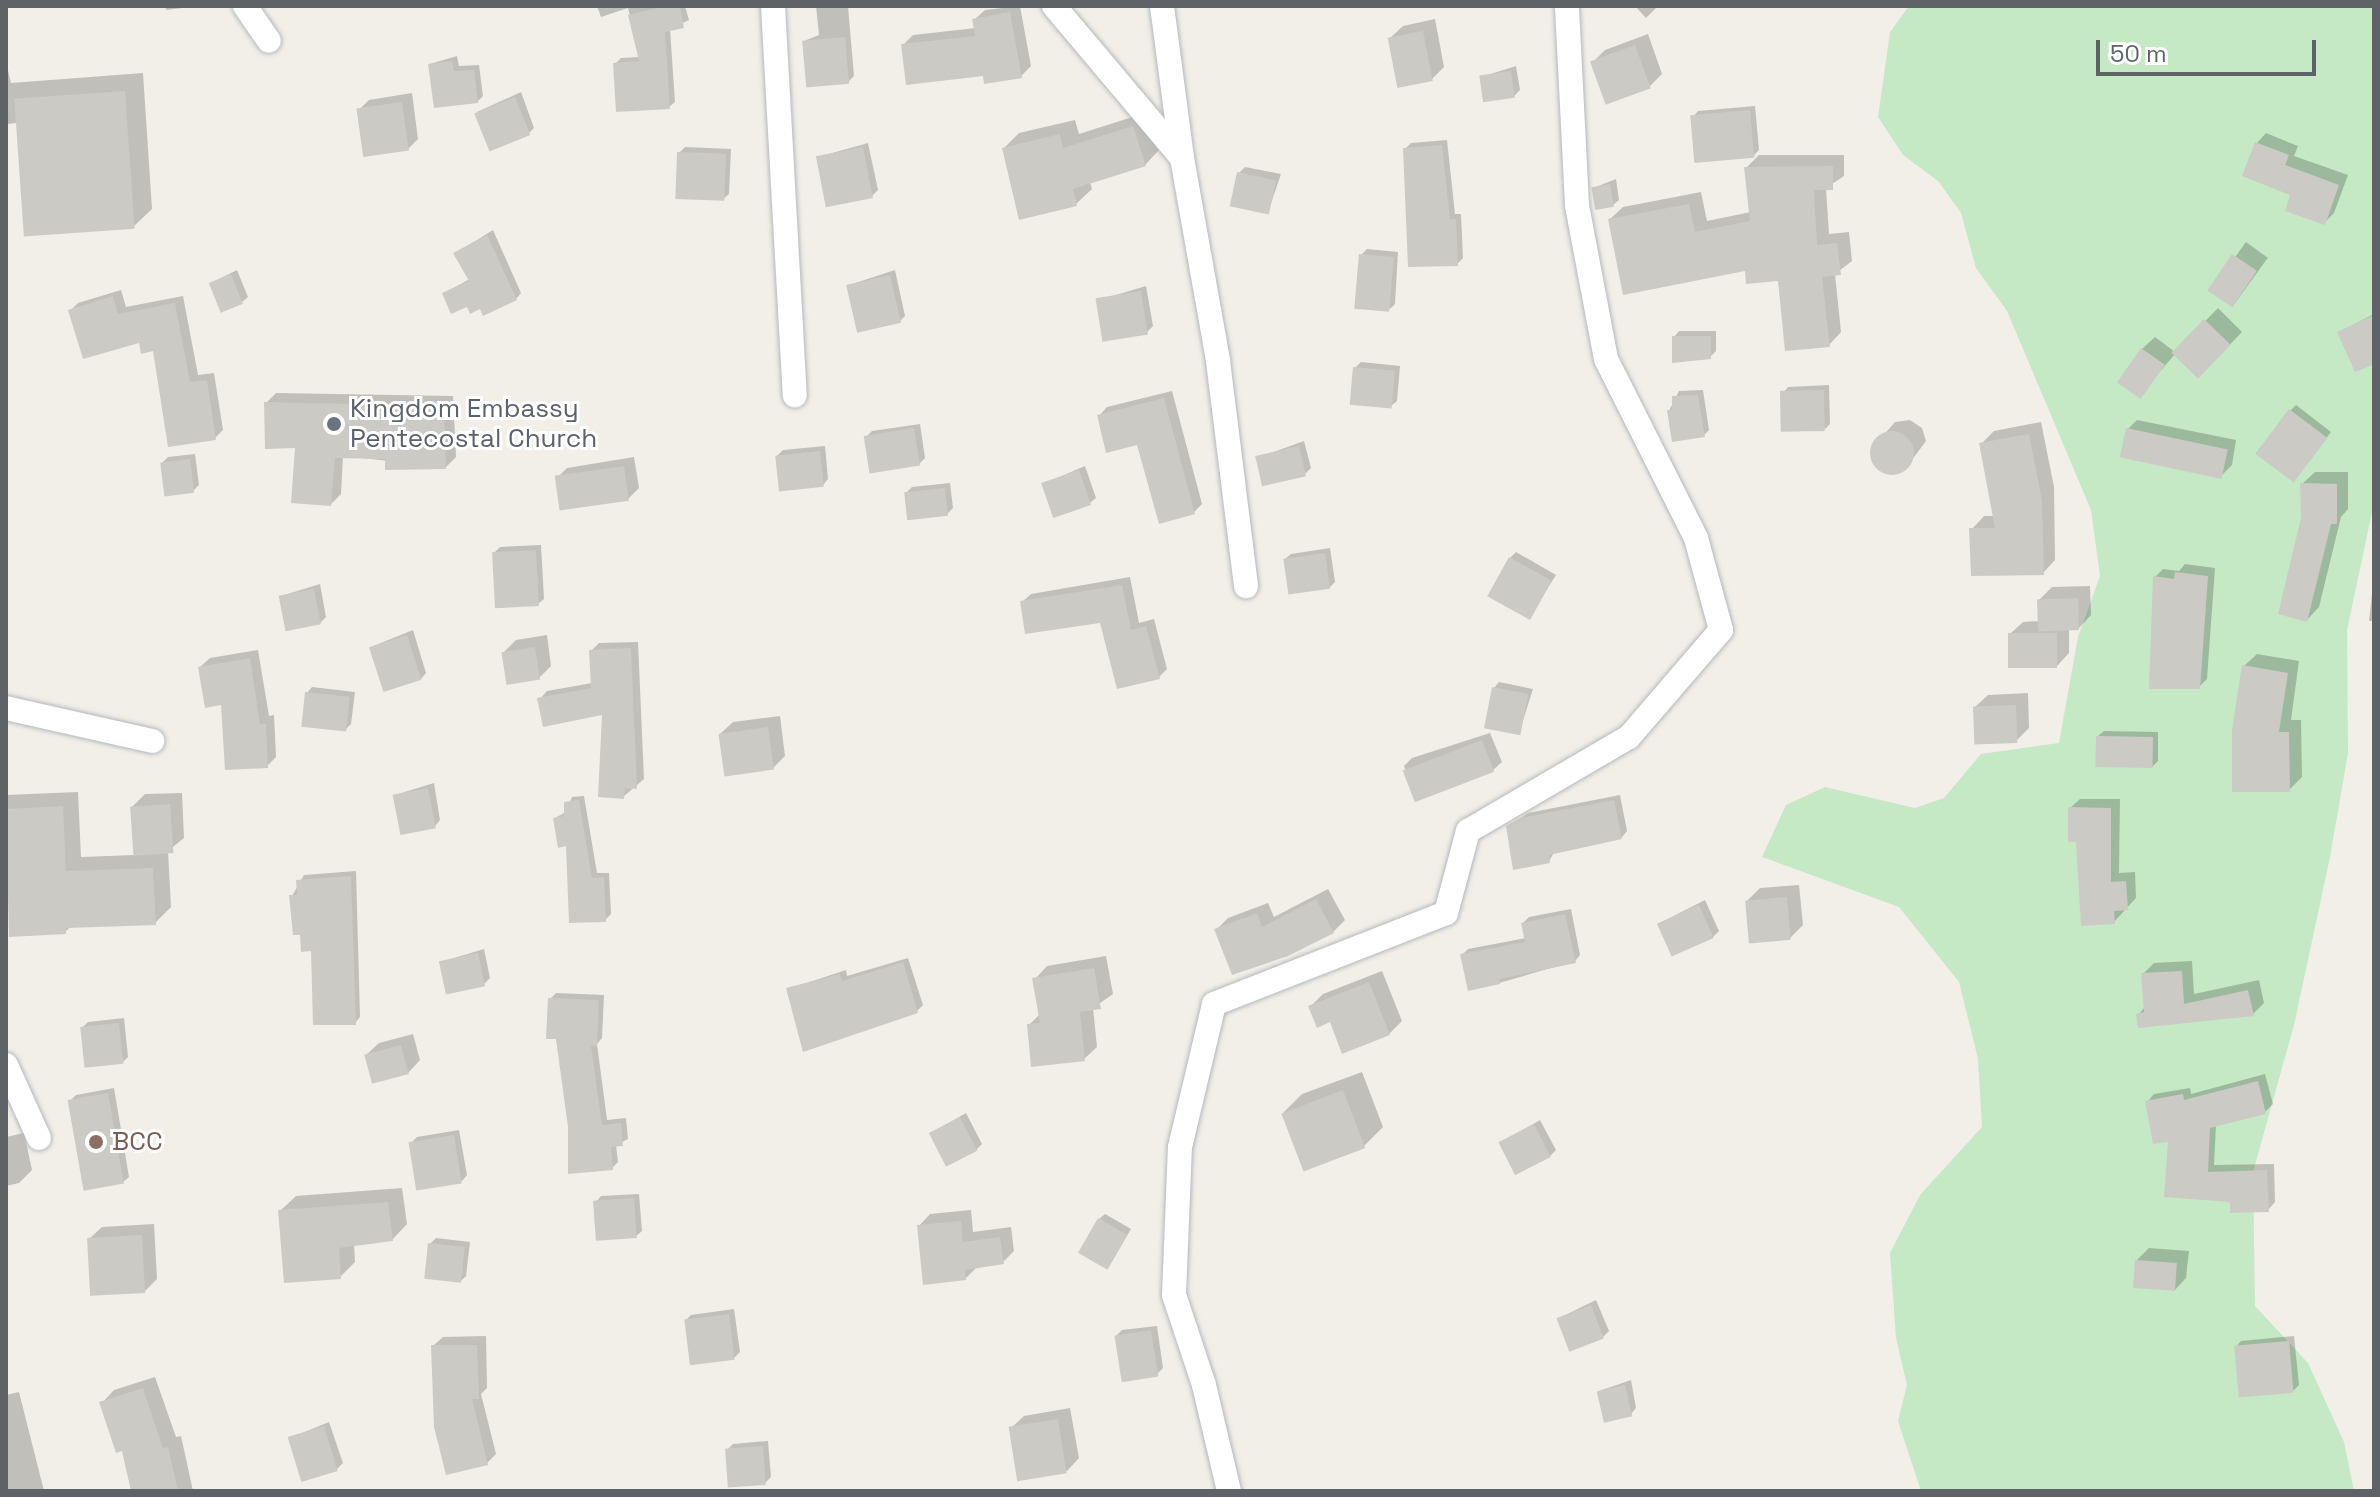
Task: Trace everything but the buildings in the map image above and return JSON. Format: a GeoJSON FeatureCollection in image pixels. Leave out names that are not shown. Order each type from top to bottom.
{"type":"FeatureCollection","features":[{"type":"Feature","properties":{"kind":"street"},"geometry":{"type":"LineString","coordinates":[[245,6],[269,41]]}},
{"type":"Feature","properties":{"kind":"street"},"geometry":{"type":"LineString","coordinates":[[773,6],[795,395]]}},
{"type":"Feature","properties":{"kind":"street"},"geometry":{"type":"LineString","coordinates":[[1054,6],[1182,158]]}},
{"type":"Feature","properties":{"kind":"street"},"geometry":{"type":"LineString","coordinates":[[1162,6],[1182,158],[1218,361],[1246,586]]}},
{"type":"Feature","properties":{"kind":"street"},"geometry":{"type":"LineString","coordinates":[[1229,1491],[1204,1385],[1174,1295],[1180,1147],[1214,1004],[1446,913],[1468,831],[1629,737],[1721,630],[1696,538],[1606,359],[1577,205],[1567,6]]}},
{"type":"Feature","properties":{"kind":"street"},"geometry":{"type":"LineString","coordinates":[[6,708],[152,741]]}},
{"type":"Feature","properties":{"kind":"street"},"geometry":{"type":"LineString","coordinates":[[6,1065],[39,1138]]}},
{"type":"Feature","properties":{"kind":"green space"},"geometry":{"type":"Polygon","coordinates":[[[1909,6],[2374,6],[2374,503],[2347,630],[2348,753],[2330,857],[2294,1025],[2253,1172],[2255,1306],[2308,1363],[2344,1442],[2354,1491],[1921,1491],[1898,1421],[1907,1385],[1896,1338],[1890,1253],[1920,1195],[1982,1127],[1978,1059],[1959,982],[1899,907],[1762,857],[1786,805],[1825,787],[1915,808],[1944,798],[1981,754],[2059,743],[2078,637],[2100,576],[2091,510],[2007,311],[1976,268],[1961,213],[1938,181],[1903,155],[1878,117],[1890,32],[1909,6]]]}},
{"type":"Feature","properties":{"kind":"place","name":"Kingdom Embassy Pentecostal Church"},"geometry":{"type":"Point","coordinates":[334,424]}},
{"type":"Feature","properties":{"kind":"place","name":"BCC"},"geometry":{"type":"Point","coordinates":[96,1142]}}]}
